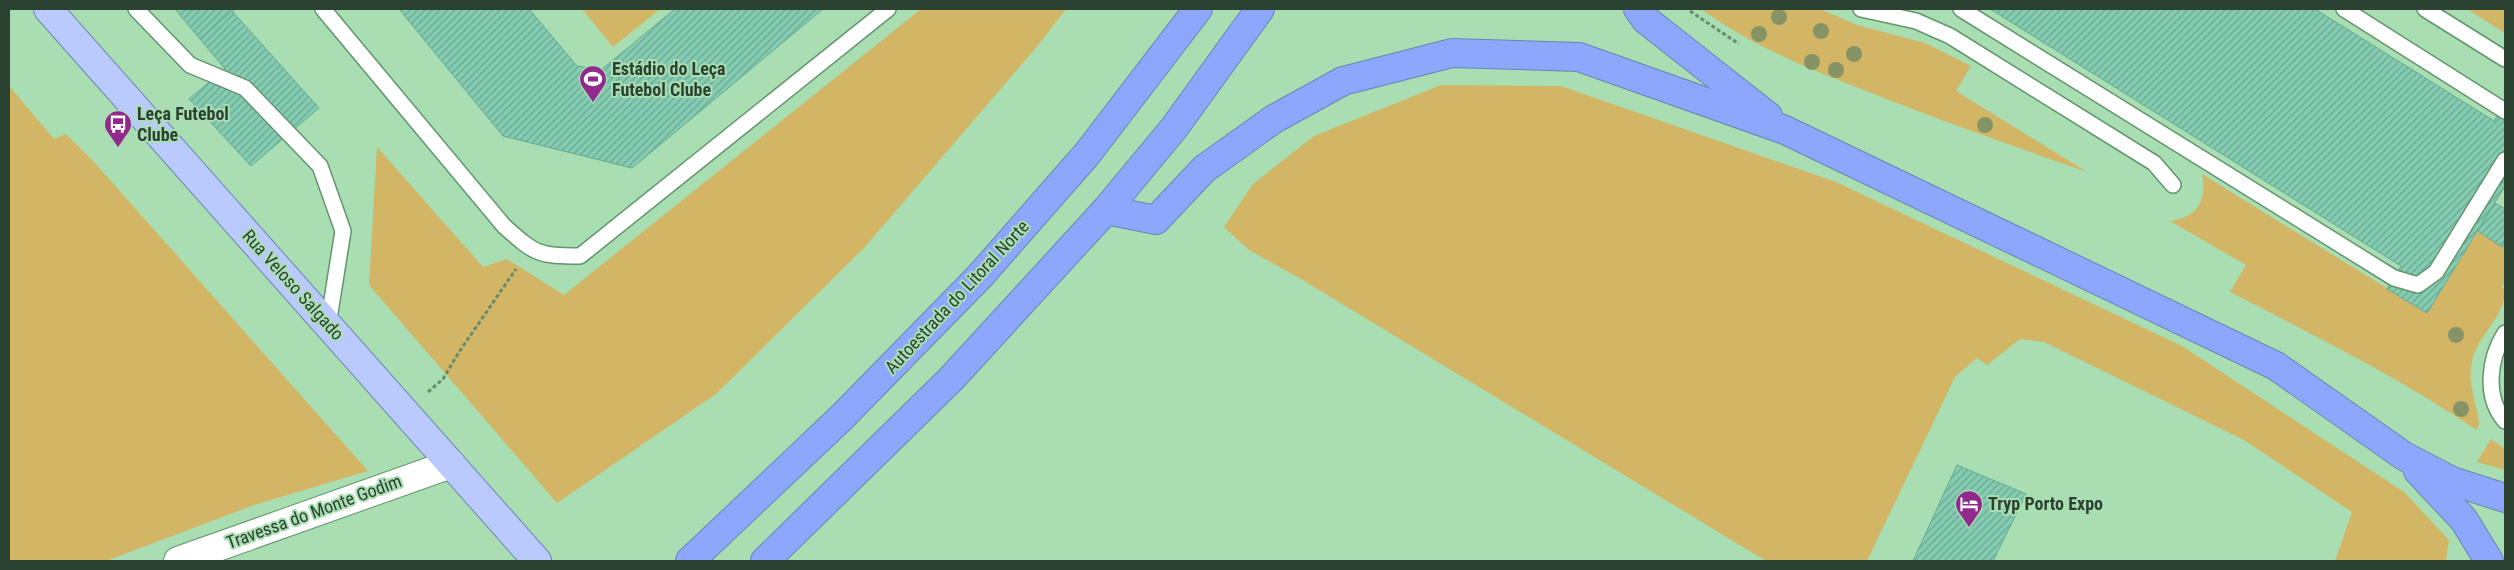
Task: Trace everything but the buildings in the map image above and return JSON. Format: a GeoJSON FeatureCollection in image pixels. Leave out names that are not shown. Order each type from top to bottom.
{"type":"FeatureCollection","features":[{"type":"Feature","properties":{"kind":"highway","name":"Autoestrada do Litoral Norte"},"geometry":{"type":"LineString","coordinates":[[690,561],[849,410],[980,276],[1088,154],[1198,9]]}},
{"type":"Feature","properties":{"kind":"highway"},"geometry":{"type":"LineString","coordinates":[[765,561],[951,379],[1106,210],[1174,128],[1260,9]]}},
{"type":"Feature","properties":{"kind":"highway"},"geometry":{"type":"LineString","coordinates":[[1638,9],[1646,20],[1785,130]]}},
{"type":"Feature","properties":{"kind":"highway"},"geometry":{"type":"LineString","coordinates":[[1106,210],[1156,220],[1204,168],[1274,120],[1344,81],[1452,53],[1579,56],[1785,130],[2276,366],[2404,456],[2452,481],[2505,498]]}},
{"type":"Feature","properties":{"kind":"highway"},"geometry":{"type":"LineString","coordinates":[[2404,456],[2464,520],[2489,561]]}},
{"type":"Feature","properties":{"kind":"main road","name":"Rua Veloso Salgado"},"geometry":{"type":"LineString","coordinates":[[48,9],[532,556]]}},
{"type":"Feature","properties":{"kind":"street","name":"Travessa do Monte Godim"},"geometry":{"type":"LineString","coordinates":[[178,561],[451,464]]}},
{"type":"Feature","properties":{"kind":"lane"},"geometry":{"type":"LineString","coordinates":[[136,9],[190,65],[245,88],[320,166],[343,231],[328,324]]}},
{"type":"Feature","properties":{"kind":"lane"},"geometry":{"type":"LineString","coordinates":[[323,9],[504,226],[529,249],[547,256],[580,256],[888,9]]}},
{"type":"Feature","properties":{"kind":"lane"},"geometry":{"type":"LineString","coordinates":[[1861,9],[1880,11],[1916,21],[1950,36],[2154,163],[2173,185]]}},
{"type":"Feature","properties":{"kind":"lane"},"geometry":{"type":"LineString","coordinates":[[1961,9],[2394,278],[2418,285],[2436,272],[2505,160]]}},
{"type":"Feature","properties":{"kind":"lane"},"geometry":{"type":"LineString","coordinates":[[2344,9],[2504,109]]}},
{"type":"Feature","properties":{"kind":"lane"},"geometry":{"type":"LineString","coordinates":[[2425,9],[2505,59]]}},
{"type":"Feature","properties":{"kind":"lane"},"geometry":{"type":"LineString","coordinates":[[2505,333],[2492,364],[2491,392],[2500,415],[2505,421]]}},
{"type":"Feature","properties":{"kind":"path"},"geometry":{"type":"LineString","coordinates":[[1687,9],[1739,44]]}},
{"type":"Feature","properties":{"kind":"path"},"geometry":{"type":"LineString","coordinates":[[405,412],[443,379],[459,352],[529,249]]}},
{"type":"Feature","properties":{"kind":"shaded area"},"geometry":{"type":"Polygon","coordinates":[[[582,9],[660,9],[613,47],[582,9]]]}},
{"type":"Feature","properties":{"kind":"shaded area"},"geometry":{"type":"Polygon","coordinates":[[[921,9],[1066,9],[1035,49],[864,248],[716,394],[557,503],[369,285],[377,147],[483,267],[507,259],[564,295],[921,9]]]}},
{"type":"Feature","properties":{"kind":"shaded area"},"geometry":{"type":"Polygon","coordinates":[[[1701,9],[1820,9],[1857,25],[1925,43],[1971,66],[1956,91],[2087,172],[1980,134],[1806,67],[1763,47],[1701,9]]]}},
{"type":"Feature","properties":{"kind":"shaded area"},"geometry":{"type":"Polygon","coordinates":[[[2467,9],[2505,9],[2505,33],[2467,9]]]}},
{"type":"Feature","properties":{"kind":"shaded area"},"geometry":{"type":"Polygon","coordinates":[[[1441,85],[1561,86],[1836,182],[2182,346],[2404,492],[2449,540],[2446,561],[2335,561],[2352,512],[2244,440],[2044,342],[2020,339],[1987,365],[1977,358],[1955,377],[1867,561],[1766,561],[1301,279],[1249,250],[1224,227],[1253,184],[1314,136],[1441,85]]]}},
{"type":"Feature","properties":{"kind":"shaded area"},"geometry":{"type":"Polygon","coordinates":[[[9,86],[54,139],[66,134],[94,162],[368,471],[254,505],[106,561],[9,561],[9,86]]]}},
{"type":"Feature","properties":{"kind":"shaded area"},"geometry":{"type":"Polygon","coordinates":[[[2202,174],[2427,313],[2478,231],[2502,247],[2505,242],[2505,282],[2502,287],[2505,290],[2504,300],[2496,318],[2479,343],[2472,362],[2471,385],[2478,416],[2479,424],[2477,430],[2386,374],[2230,292],[2246,265],[2170,221],[2188,216],[2198,206],[2203,192],[2202,174]]]}},
{"type":"Feature","properties":{"kind":"shaded area"},"geometry":{"type":"Polygon","coordinates":[[[2491,439],[2505,449],[2505,470],[2477,462],[2491,439]]]}},
{"type":"Feature","properties":{"kind":"place","name":"Estádio do Leça Futebol Clube"},"geometry":{"type":"Point","coordinates":[593,103]}},
{"type":"Feature","properties":{"kind":"place","name":"Leça Futebol Clube"},"geometry":{"type":"Point","coordinates":[118,148]}},
{"type":"Feature","properties":{"kind":"place","name":"Tryp Porto Expo"},"geometry":{"type":"Point","coordinates":[1969,528]}}]}
